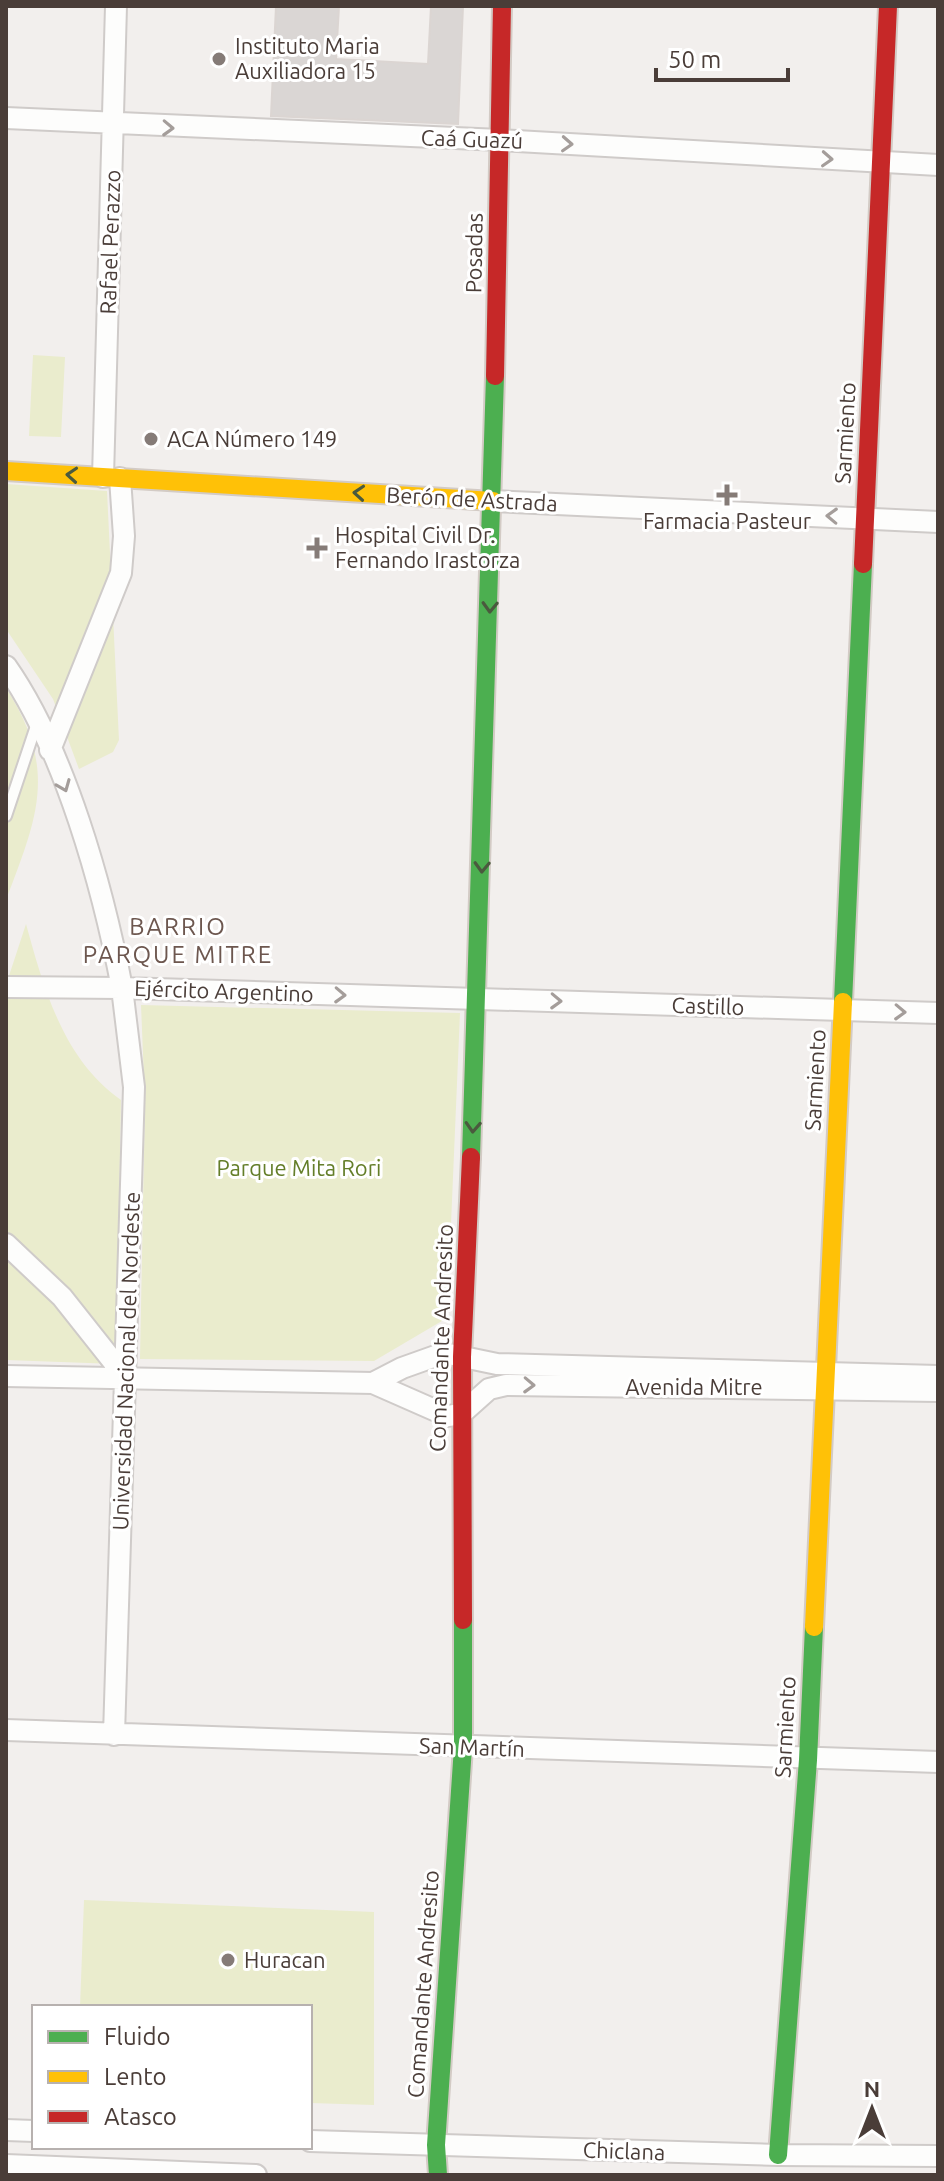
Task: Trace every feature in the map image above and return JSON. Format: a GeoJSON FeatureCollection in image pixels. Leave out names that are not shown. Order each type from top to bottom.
{"type":"FeatureCollection","features":[{"type":"Feature","properties":{"kind":"street","name":"Rafael Perazzo"},"geometry":{"type":"LineString","coordinates":[[50,750],[121,573],[124,536],[112,478],[116,6]]}},
{"type":"Feature","properties":{"kind":"street","name":"Posadas"},"geometry":{"type":"LineString","coordinates":[[493,501],[502,6]]}},
{"type":"Feature","properties":{"kind":"street","name":"Sarmiento"},"geometry":{"type":"LineString","coordinates":[[778,2155],[808,1760],[888,6]]}},
{"type":"Feature","properties":{"kind":"street","name":"Caá Guazú"},"geometry":{"type":"LineString","coordinates":[[6,118],[113,126],[500,140],[938,165]]}},
{"type":"Feature","properties":{"kind":"street","name":"Berón de Astrada"},"geometry":{"type":"LineString","coordinates":[[6,471],[493,501],[938,522]]}},
{"type":"Feature","properties":{"kind":"street","name":"Comandante Andresito"},"geometry":{"type":"LineString","coordinates":[[438,2175],[436,2145],[463,1747],[462,1357],[478,999],[493,501]]}},
{"type":"Feature","properties":{"kind":"street","name":"Ejército Argentino"},"geometry":{"type":"LineString","coordinates":[[6,666],[26,695],[38,722],[95,872],[122,988],[478,999]]}},
{"type":"Feature","properties":{"kind":"street"},"geometry":{"type":"LineString","coordinates":[[6,987],[122,988]]}},
{"type":"Feature","properties":{"kind":"street","name":"Universidad Nacional del Nordeste"},"geometry":{"type":"LineString","coordinates":[[114,1735],[134,1087],[122,988]]}},
{"type":"Feature","properties":{"kind":"street","name":"Castillo"},"geometry":{"type":"LineString","coordinates":[[478,999],[938,1013]]}},
{"type":"Feature","properties":{"kind":"street"},"geometry":{"type":"LineString","coordinates":[[6,1244],[62,1297],[127,1379]]}},
{"type":"Feature","properties":{"kind":"street","name":"Avenida Mitre"},"geometry":{"type":"LineString","coordinates":[[373,1383],[402,1368],[444,1353],[497,1364],[825,1379],[938,1391]]}},
{"type":"Feature","properties":{"kind":"street"},"geometry":{"type":"LineString","coordinates":[[6,1376],[373,1383],[448,1416],[461,1414]]}},
{"type":"Feature","properties":{"kind":"street","name":"Avenida Mitre"},"geometry":{"type":"LineString","coordinates":[[461,1414],[489,1389],[506,1385],[649,1389],[938,1376]]}},
{"type":"Feature","properties":{"kind":"street","name":"San Martín"},"geometry":{"type":"LineString","coordinates":[[6,1730],[808,1760],[938,1762]]}},
{"type":"Feature","properties":{"kind":"street"},"geometry":{"type":"LineString","coordinates":[[6,2130],[32,2131]]}},
{"type":"Feature","properties":{"kind":"street","name":"Chiclana"},"geometry":{"type":"LineString","coordinates":[[312,2141],[778,2155],[938,2156]]}},
{"type":"Feature","properties":{"kind":"street"},"geometry":{"type":"LineString","coordinates":[[7,2168],[256,2175]]}},
{"type":"Feature","properties":{"kind":"lane"},"geometry":{"type":"LineString","coordinates":[[6,816],[38,722]]}},
{"type":"Feature","properties":{"kind":"green space"},"geometry":{"type":"Polygon","coordinates":[[[33,355],[65,357],[61,437],[29,436],[33,355]]]}},
{"type":"Feature","properties":{"kind":"green space"},"geometry":{"type":"Polygon","coordinates":[[[6,484],[107,491],[119,740],[113,752],[79,769],[53,699],[6,629],[6,484]]]}},
{"type":"Feature","properties":{"kind":"green space"},"geometry":{"type":"Polygon","coordinates":[[[6,688],[32,743],[38,793],[27,843],[6,900],[6,688]]]}},
{"type":"Feature","properties":{"kind":"green space"},"geometry":{"type":"Polygon","coordinates":[[[26,924],[58,1021],[84,1064],[121,1100],[116,1364],[6,1360],[6,985],[26,924]]]}},
{"type":"Feature","properties":{"kind":"green space","name":"Parque Mita Rori"},"geometry":{"type":"Polygon","coordinates":[[[141,1005],[460,1013],[447,1318],[374,1361],[140,1359],[145,1103],[141,1005]]]}},
{"type":"Feature","properties":{"kind":"green space","name":"Huracan"},"geometry":{"type":"Polygon","coordinates":[[[84,1900],[374,1912],[374,2105],[312,2103],[312,2005],[80,2005],[84,1900]]]}},
{"type":"Feature","properties":{"kind":"building"},"geometry":{"type":"Polygon","coordinates":[[[276,6],[339,6],[336,59],[428,64],[431,6],[463,6],[458,124],[271,116],[276,6]]]}},
{"type":"Feature","properties":{"kind":"traffic: fast"},"geometry":{"type":"LineString","coordinates":[[471,1157],[495,376]]}},
{"type":"Feature","properties":{"kind":"traffic: fast"},"geometry":{"type":"LineString","coordinates":[[843,1002],[863,564]]}},
{"type":"Feature","properties":{"kind":"traffic: fast"},"geometry":{"type":"LineString","coordinates":[[438,2175],[436,2145],[463,1747],[463,1620]]}},
{"type":"Feature","properties":{"kind":"traffic: fast"},"geometry":{"type":"LineString","coordinates":[[778,2155],[808,1760],[814,1627]]}},
{"type":"Feature","properties":{"kind":"traffic: slow"},"geometry":{"type":"LineString","coordinates":[[6,471],[493,501]]}},
{"type":"Feature","properties":{"kind":"traffic: slow"},"geometry":{"type":"LineString","coordinates":[[814,1627],[843,1002]]}},
{"type":"Feature","properties":{"kind":"traffic: jam"},"geometry":{"type":"LineString","coordinates":[[495,376],[502,6]]}},
{"type":"Feature","properties":{"kind":"traffic: jam"},"geometry":{"type":"LineString","coordinates":[[863,564],[888,6]]}},
{"type":"Feature","properties":{"kind":"traffic: jam"},"geometry":{"type":"LineString","coordinates":[[463,1620],[462,1357],[471,1157]]}},
{"type":"Feature","properties":{"kind":"place","name":"Instituto Maria Auxiliadora 15"},"geometry":{"type":"Point","coordinates":[219,59]}},
{"type":"Feature","properties":{"kind":"place","name":"ACA Número 149"},"geometry":{"type":"Point","coordinates":[151,439]}},
{"type":"Feature","properties":{"kind":"place","name":"Farmacia Pasteur"},"geometry":{"type":"Point","coordinates":[727,495]}},
{"type":"Feature","properties":{"kind":"place","name":"Hospital Civil Dr. Fernando Irastorza"},"geometry":{"type":"Point","coordinates":[317,548]}},
{"type":"Feature","properties":{"kind":"place","name":"Huracan"},"geometry":{"type":"Point","coordinates":[228,1960]}},
{"type":"Feature","properties":{"kind":"district","name":"BARRIO PARQUE MITRE"},"geometry":{"type":"Point","coordinates":[178,941]}}]}
